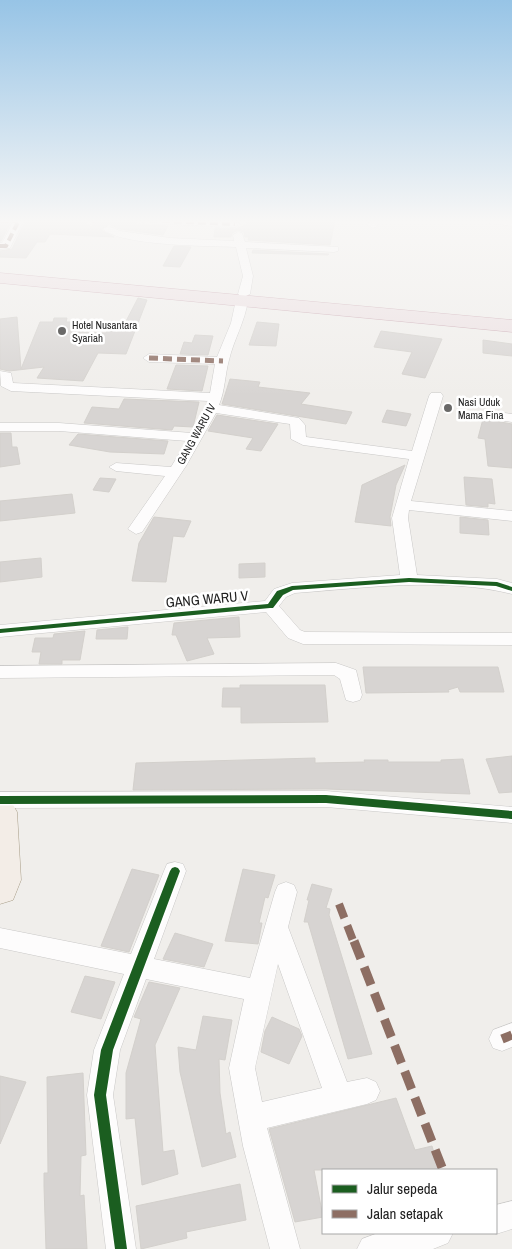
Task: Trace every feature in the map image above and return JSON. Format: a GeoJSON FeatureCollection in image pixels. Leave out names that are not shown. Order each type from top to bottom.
{"type":"FeatureCollection","features":[{"type":"Feature","properties":{"kind":"highway"},"geometry":{"type":"LineString","coordinates":[[4,278],[243,297]]}},
{"type":"Feature","properties":{"kind":"highway"},"geometry":{"type":"LineString","coordinates":[[61,278],[492,320],[512,319]]}},
{"type":"Feature","properties":{"kind":"highway"},"geometry":{"type":"LineString","coordinates":[[492,320],[512,326]]}},
{"type":"Feature","properties":{"kind":"main road"},"geometry":{"type":"LineString","coordinates":[[0,812],[3,880],[0,889]]}},
{"type":"Feature","properties":{"kind":"street","name":"GANG WARU IV"},"geometry":{"type":"LineString","coordinates":[[136,529],[196,436],[213,402],[223,360],[233,334],[247,278]]}},
{"type":"Feature","properties":{"kind":"street"},"geometry":{"type":"LineString","coordinates":[[149,358],[223,360]]}},
{"type":"Feature","properties":{"kind":"street"},"geometry":{"type":"LineString","coordinates":[[0,375],[7,376],[8,387],[213,402],[294,421],[298,424],[298,439],[303,441],[416,456]]}},
{"type":"Feature","properties":{"kind":"street"},"geometry":{"type":"LineString","coordinates":[[409,580],[400,518],[416,456],[436,396]]}},
{"type":"Feature","properties":{"kind":"street"},"geometry":{"type":"LineString","coordinates":[[491,415],[512,418]]}},
{"type":"Feature","properties":{"kind":"street"},"geometry":{"type":"LineString","coordinates":[[0,426],[59,427],[196,436]]}},
{"type":"Feature","properties":{"kind":"street"},"geometry":{"type":"LineString","coordinates":[[116,467],[174,472]]}},
{"type":"Feature","properties":{"kind":"street"},"geometry":{"type":"LineString","coordinates":[[402,505],[512,516]]}},
{"type":"Feature","properties":{"kind":"street"},"geometry":{"type":"LineString","coordinates":[[512,589],[496,584],[409,580],[292,588],[280,593],[270,606],[294,634],[303,638],[512,639]]}},
{"type":"Feature","properties":{"kind":"street","name":"GANG WARU V"},"geometry":{"type":"LineString","coordinates":[[0,631],[270,606]]}},
{"type":"Feature","properties":{"kind":"street"},"geometry":{"type":"LineString","coordinates":[[0,672],[336,669],[349,675],[353,695]]}},
{"type":"Feature","properties":{"kind":"street"},"geometry":{"type":"LineString","coordinates":[[0,800],[326,799],[512,815]]}},
{"type":"Feature","properties":{"kind":"street"},"geometry":{"type":"LineString","coordinates":[[121,1249],[100,1094],[107,1050],[174,871]]}},
{"type":"Feature","properties":{"kind":"street"},"geometry":{"type":"LineString","coordinates":[[285,1249],[257,1146],[242,1068],[258,991],[286,892]]}},
{"type":"Feature","properties":{"kind":"street"},"geometry":{"type":"LineString","coordinates":[[276,927],[339,1097]]}},
{"type":"Feature","properties":{"kind":"street"},"geometry":{"type":"LineString","coordinates":[[0,938],[258,991]]}},
{"type":"Feature","properties":{"kind":"street"},"geometry":{"type":"LineString","coordinates":[[252,1118],[367,1091]]}},
{"type":"Feature","properties":{"kind":"street"},"geometry":{"type":"LineString","coordinates":[[497,1219],[512,1215]]}},
{"type":"Feature","properties":{"kind":"street"},"geometry":{"type":"LineString","coordinates":[[372,1249],[434,1234]]}},
{"type":"Feature","properties":{"kind":"building"},"geometry":{"type":"Polygon","coordinates":[[[138,298],[147,300],[126,354],[98,353],[83,381],[37,378],[44,367],[9,371],[0,369],[0,319],[17,317],[21,369],[40,322],[53,322],[54,318],[67,318],[66,322],[79,322],[75,332],[106,333],[108,329],[122,329],[138,298]]]}},
{"type":"Feature","properties":{"kind":"building"},"geometry":{"type":"Polygon","coordinates":[[[257,322],[279,324],[276,346],[249,345],[257,322]]]}},
{"type":"Feature","properties":{"kind":"building"},"geometry":{"type":"Polygon","coordinates":[[[381,331],[442,339],[425,378],[402,374],[412,352],[374,347],[381,331]]]}},
{"type":"Feature","properties":{"kind":"building"},"geometry":{"type":"Polygon","coordinates":[[[195,335],[213,336],[208,355],[180,354],[184,342],[192,343],[195,335]]]}},
{"type":"Feature","properties":{"kind":"building"},"geometry":{"type":"Polygon","coordinates":[[[483,340],[512,344],[512,356],[483,353],[483,340]]]}},
{"type":"Feature","properties":{"kind":"building"},"geometry":{"type":"Polygon","coordinates":[[[176,365],[208,366],[202,391],[167,389],[176,365]]]}},
{"type":"Feature","properties":{"kind":"building"},"geometry":{"type":"Polygon","coordinates":[[[230,379],[260,382],[258,387],[310,393],[301,404],[352,412],[346,424],[222,404],[230,379]]]}},
{"type":"Feature","properties":{"kind":"building"},"geometry":{"type":"Polygon","coordinates":[[[124,399],[199,402],[193,427],[174,426],[172,430],[84,423],[92,407],[119,409],[124,399]]]}},
{"type":"Feature","properties":{"kind":"building"},"geometry":{"type":"Polygon","coordinates":[[[387,410],[411,414],[406,426],[382,422],[387,410]]]}},
{"type":"Feature","properties":{"kind":"building"},"geometry":{"type":"Polygon","coordinates":[[[217,415],[278,424],[261,451],[246,449],[253,438],[208,431],[217,415]]]}},
{"type":"Feature","properties":{"kind":"building"},"geometry":{"type":"Polygon","coordinates":[[[483,419],[512,424],[512,468],[488,466],[485,439],[478,438],[483,419]]]}},
{"type":"Feature","properties":{"kind":"building"},"geometry":{"type":"Polygon","coordinates":[[[0,433],[11,433],[12,447],[17,447],[20,464],[0,467],[0,433]]]}},
{"type":"Feature","properties":{"kind":"building"},"geometry":{"type":"Polygon","coordinates":[[[78,434],[168,441],[164,454],[110,452],[69,445],[78,434]]]}},
{"type":"Feature","properties":{"kind":"building"},"geometry":{"type":"Polygon","coordinates":[[[405,465],[396,485],[390,517],[391,526],[355,522],[362,485],[405,465]]]}},
{"type":"Feature","properties":{"kind":"building"},"geometry":{"type":"Polygon","coordinates":[[[464,477],[492,479],[495,504],[488,503],[488,507],[466,505],[464,477]]]}},
{"type":"Feature","properties":{"kind":"building"},"geometry":{"type":"Polygon","coordinates":[[[100,478],[116,479],[109,492],[93,490],[100,478]]]}},
{"type":"Feature","properties":{"kind":"building"},"geometry":{"type":"Polygon","coordinates":[[[72,494],[75,513],[0,521],[0,501],[72,494]]]}},
{"type":"Feature","properties":{"kind":"building"},"geometry":{"type":"Polygon","coordinates":[[[154,517],[191,521],[184,537],[173,536],[166,582],[132,581],[139,543],[154,517]]]}},
{"type":"Feature","properties":{"kind":"building"},"geometry":{"type":"Polygon","coordinates":[[[460,517],[488,520],[489,535],[460,533],[460,517]]]}},
{"type":"Feature","properties":{"kind":"building"},"geometry":{"type":"Polygon","coordinates":[[[41,558],[42,577],[0,582],[0,562],[41,558]]]}},
{"type":"Feature","properties":{"kind":"building"},"geometry":{"type":"Polygon","coordinates":[[[265,563],[265,577],[239,578],[239,564],[265,563]]]}},
{"type":"Feature","properties":{"kind":"building"},"geometry":{"type":"Polygon","coordinates":[[[239,617],[240,637],[207,638],[214,654],[187,661],[176,635],[172,635],[174,623],[239,617]]]}},
{"type":"Feature","properties":{"kind":"building"},"geometry":{"type":"Polygon","coordinates":[[[128,627],[127,639],[96,639],[97,630],[128,627]]]}},
{"type":"Feature","properties":{"kind":"building"},"geometry":{"type":"Polygon","coordinates":[[[85,631],[80,660],[62,660],[62,664],[39,664],[41,652],[32,652],[35,638],[53,638],[54,634],[85,631]]]}},
{"type":"Feature","properties":{"kind":"building"},"geometry":{"type":"Polygon","coordinates":[[[363,667],[498,667],[504,692],[460,692],[458,687],[448,690],[449,692],[366,693],[363,667]]]}},
{"type":"Feature","properties":{"kind":"building"},"geometry":{"type":"Polygon","coordinates":[[[240,685],[325,685],[328,722],[241,723],[241,707],[222,707],[223,688],[240,688],[240,685]]]}},
{"type":"Feature","properties":{"kind":"building"},"geometry":{"type":"Polygon","coordinates":[[[512,756],[512,792],[499,793],[486,759],[512,756]]]}},
{"type":"Feature","properties":{"kind":"building"},"geometry":{"type":"Polygon","coordinates":[[[315,758],[315,763],[365,762],[364,760],[441,762],[441,760],[463,759],[470,794],[326,789],[133,790],[136,763],[315,758]]]}},
{"type":"Feature","properties":{"kind":"building"},"geometry":{"type":"Polygon","coordinates":[[[132,869],[159,875],[129,952],[101,946],[132,869]]]}},
{"type":"Feature","properties":{"kind":"building"},"geometry":{"type":"Polygon","coordinates":[[[243,869],[275,875],[268,898],[265,897],[259,923],[262,923],[258,944],[225,941],[243,869]]]}},
{"type":"Feature","properties":{"kind":"building"},"geometry":{"type":"Polygon","coordinates":[[[312,884],[332,889],[326,908],[330,909],[329,915],[372,1054],[348,1059],[308,922],[304,922],[309,900],[307,900],[312,884]]]}},
{"type":"Feature","properties":{"kind":"building"},"geometry":{"type":"Polygon","coordinates":[[[175,933],[213,944],[204,967],[163,959],[175,933]]]}},
{"type":"Feature","properties":{"kind":"building"},"geometry":{"type":"Polygon","coordinates":[[[85,976],[115,982],[101,1019],[71,1012],[85,976]]]}},
{"type":"Feature","properties":{"kind":"building"},"geometry":{"type":"Polygon","coordinates":[[[149,982],[180,988],[155,1045],[163,1152],[174,1150],[178,1174],[142,1185],[135,1118],[126,1119],[126,1073],[141,1019],[134,1017],[149,982]]]}},
{"type":"Feature","properties":{"kind":"building"},"geometry":{"type":"Polygon","coordinates":[[[203,1016],[232,1020],[225,1060],[219,1059],[220,1093],[226,1134],[230,1132],[236,1157],[202,1167],[180,1072],[178,1047],[196,1050],[203,1016]]]}},
{"type":"Feature","properties":{"kind":"building"},"geometry":{"type":"Polygon","coordinates":[[[272,1017],[299,1029],[302,1036],[289,1064],[261,1052],[265,1031],[272,1017]]]}},
{"type":"Feature","properties":{"kind":"building"},"geometry":{"type":"Polygon","coordinates":[[[83,1073],[86,1155],[81,1156],[80,1196],[84,1195],[87,1249],[46,1249],[44,1173],[48,1173],[47,1077],[83,1073]]]}},
{"type":"Feature","properties":{"kind":"building"},"geometry":{"type":"Polygon","coordinates":[[[0,1076],[26,1082],[0,1144],[0,1076]]]}},
{"type":"Feature","properties":{"kind":"building"},"geometry":{"type":"Polygon","coordinates":[[[396,1098],[415,1150],[432,1146],[439,1169],[314,1170],[322,1217],[295,1222],[269,1129],[396,1098]]]}},
{"type":"Feature","properties":{"kind":"building"},"geometry":{"type":"Polygon","coordinates":[[[240,1184],[246,1220],[186,1232],[187,1238],[141,1249],[136,1206],[240,1184]]]}},
{"type":"Feature","properties":{"kind":"marked path"},"geometry":{"type":"LineString","coordinates":[[149,358],[223,361]]}},
{"type":"Feature","properties":{"kind":"marked path"},"geometry":{"type":"LineString","coordinates":[[339,904],[443,1169]]}},
{"type":"Feature","properties":{"kind":"marked path"},"geometry":{"type":"LineString","coordinates":[[502,1039],[512,1035]]}},
{"type":"Feature","properties":{"kind":"cycle path"},"geometry":{"type":"LineString","coordinates":[[0,631],[270,606],[280,593],[292,588],[409,580],[497,584],[512,589]]}},
{"type":"Feature","properties":{"kind":"cycle path"},"geometry":{"type":"LineString","coordinates":[[0,800],[326,799],[512,815]]}},
{"type":"Feature","properties":{"kind":"cycle path"},"geometry":{"type":"LineString","coordinates":[[121,1249],[100,1095],[107,1050],[175,871]]}},
{"type":"Feature","properties":{"kind":"place","name":"Hotel Nusantara Syariah"},"geometry":{"type":"Point","coordinates":[62,331]}},
{"type":"Feature","properties":{"kind":"place","name":"Nasi Uduk Mama Fina"},"geometry":{"type":"Point","coordinates":[448,408]}}]}
